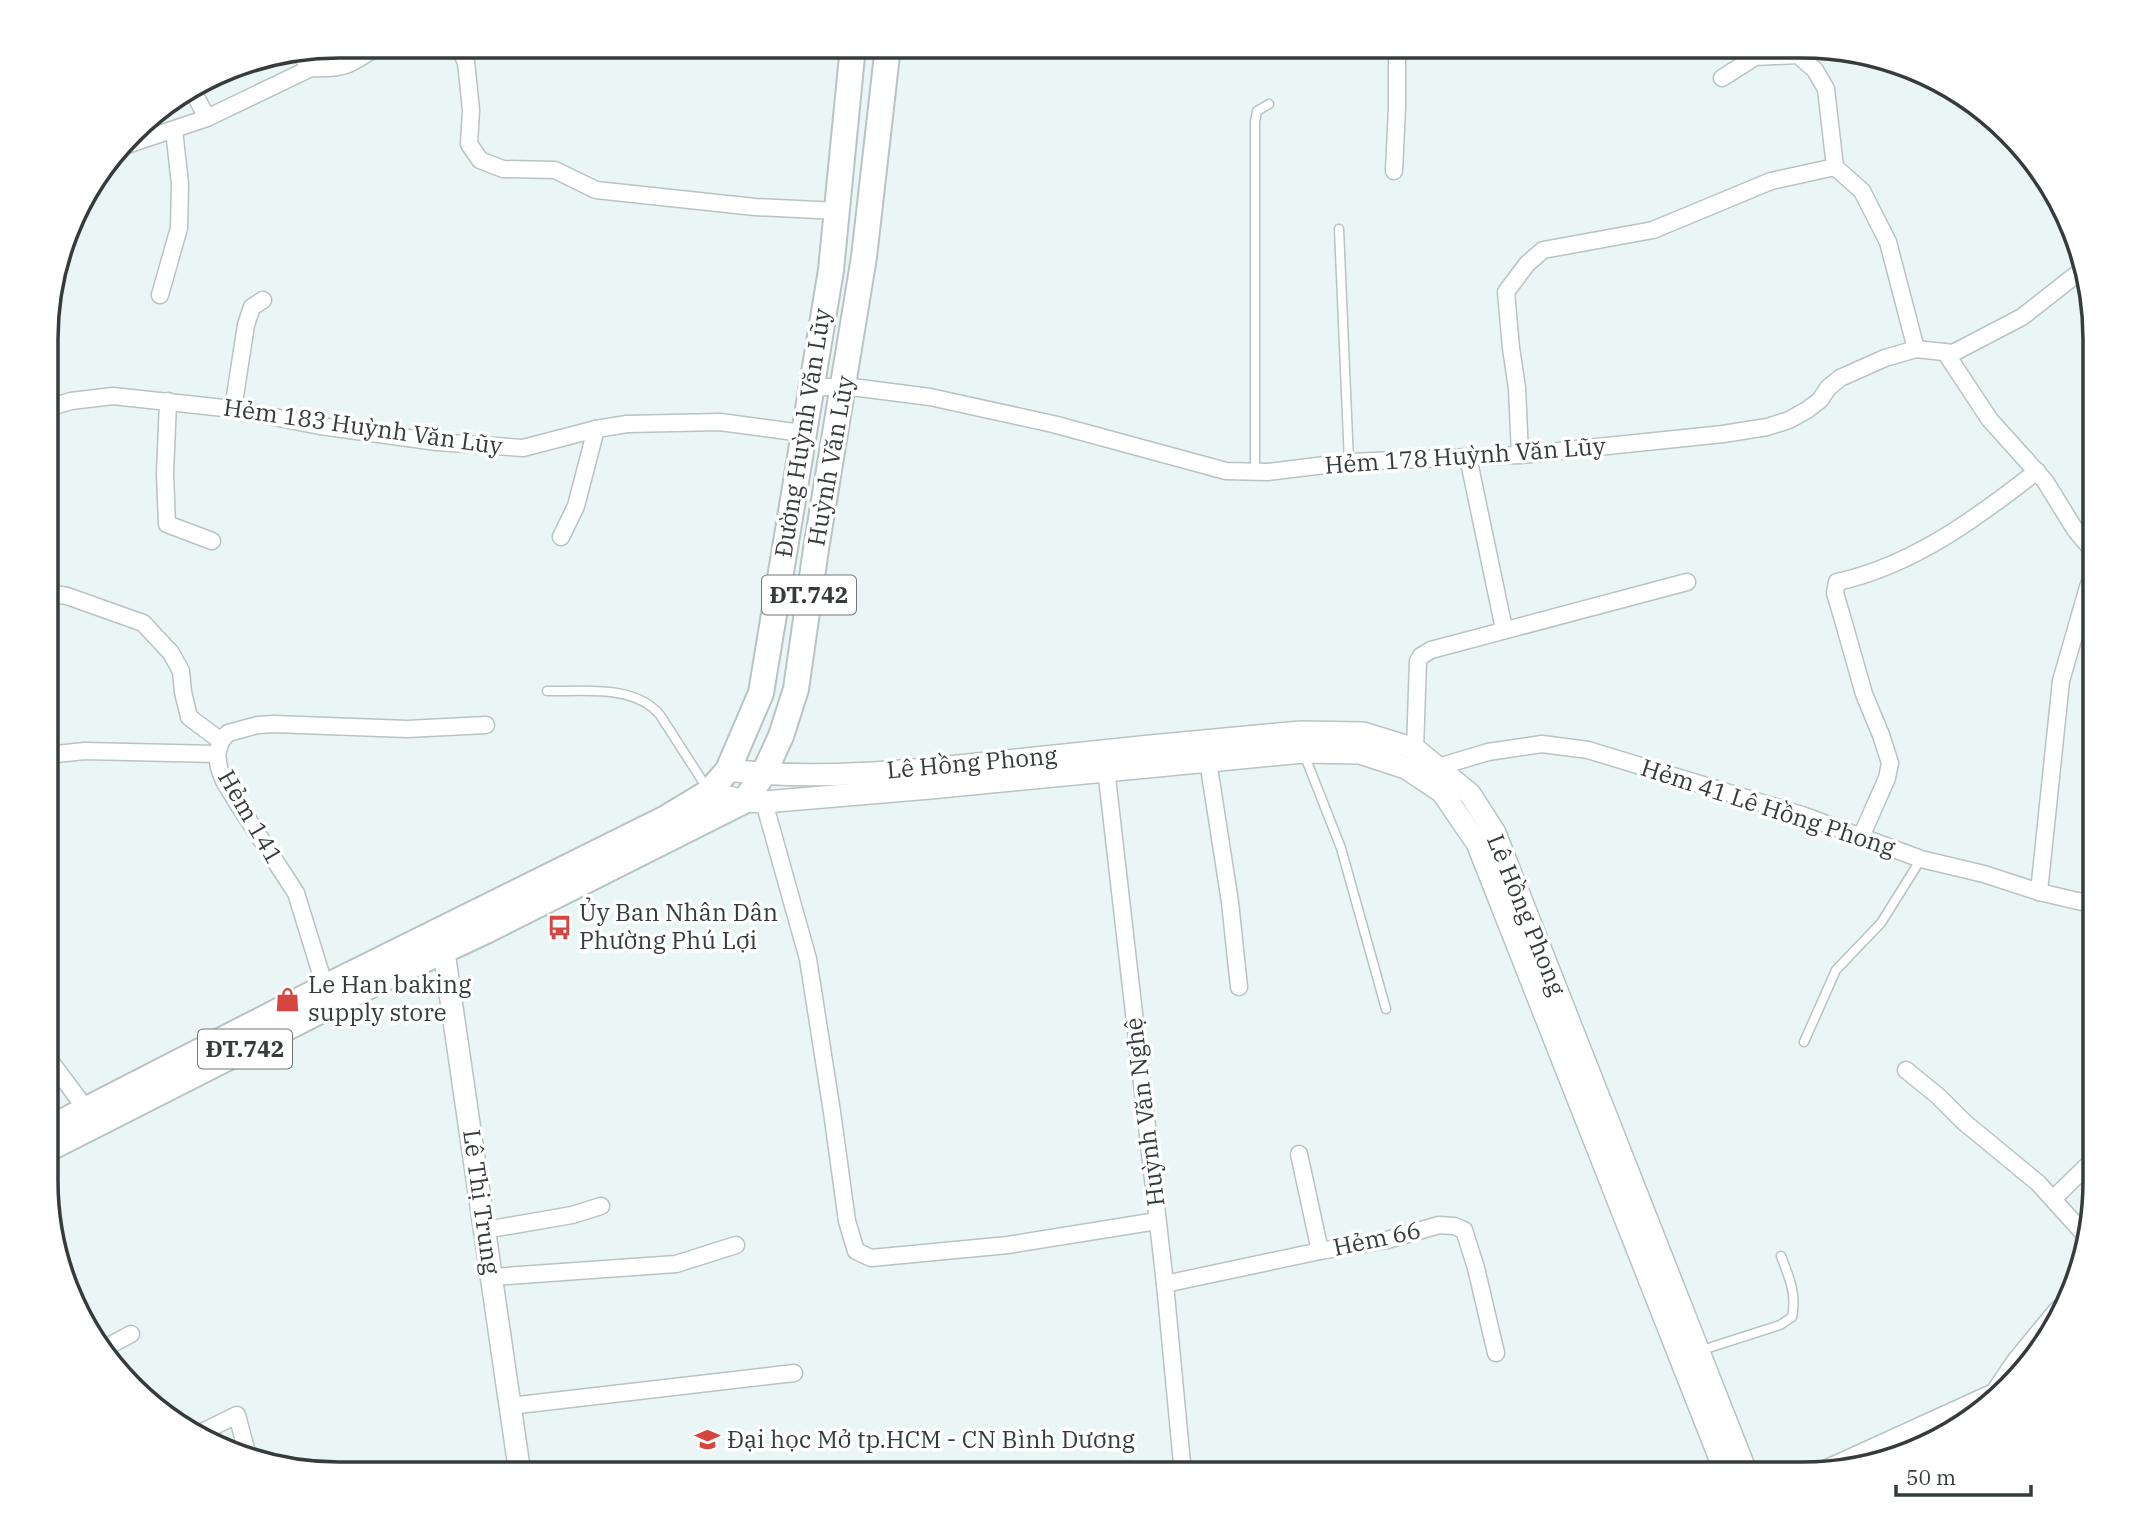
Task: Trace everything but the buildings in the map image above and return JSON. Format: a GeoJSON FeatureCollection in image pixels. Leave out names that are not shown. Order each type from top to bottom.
{"type":"FeatureCollection","features":[{"type":"Feature","properties":{"kind":"main road","name":"Đường Huỳnh Văn Lũy"},"geometry":{"type":"LineString","coordinates":[[439,942],[666,818],[709,792],[728,770],[761,693],[831,270],[852,58]]}},
{"type":"Feature","properties":{"kind":"main road","name":"Huỳnh Văn Lũy"},"geometry":{"type":"LineString","coordinates":[[58,1124],[326,987],[439,942],[754,801],[781,736],[796,689],[864,257],[887,58]]}},
{"type":"Feature","properties":{"kind":"main road","name":"Huỳnh Văn Lũy"},"geometry":{"type":"LineString","coordinates":[[58,1144],[377,982],[439,942]]}},
{"type":"Feature","properties":{"kind":"street"},"geometry":{"type":"LineString","coordinates":[[139,141],[207,118],[311,68],[347,66],[359,58]]}},
{"type":"Feature","properties":{"kind":"street"},"geometry":{"type":"LineString","coordinates":[[464,58],[471,110],[469,144],[480,160],[503,169],[555,170],[596,190],[755,207],[838,211]]}},
{"type":"Feature","properties":{"kind":"street"},"geometry":{"type":"LineString","coordinates":[[1394,171],[1396,58]]}},
{"type":"Feature","properties":{"kind":"street"},"geometry":{"type":"LineString","coordinates":[[1723,78],[1753,58]]}},
{"type":"Feature","properties":{"kind":"street"},"geometry":{"type":"LineString","coordinates":[[1801,58],[1815,70],[1826,89],[1835,167],[1862,191],[1888,242],[1916,349]]}},
{"type":"Feature","properties":{"kind":"street"},"geometry":{"type":"LineString","coordinates":[[304,60],[311,68]]}},
{"type":"Feature","properties":{"kind":"street"},"geometry":{"type":"LineString","coordinates":[[196,96],[207,118]]}},
{"type":"Feature","properties":{"kind":"street"},"geometry":{"type":"LineString","coordinates":[[160,295],[179,228],[180,184],[174,130]]}},
{"type":"Feature","properties":{"kind":"street"},"geometry":{"type":"LineString","coordinates":[[1520,455],[1517,388],[1506,292],[1527,264],[1543,250],[1653,230],[1771,181],[1835,167]]}},
{"type":"Feature","properties":{"kind":"street","name":"Hẻm 178 Huỳnh Văn Lũy"},"geometry":{"type":"LineString","coordinates":[[810,388],[844,386],[930,397],[1053,424],[1226,471],[1255,473],[1349,462],[1520,455],[1723,434],[1767,427],[1789,420],[1807,410],[1840,378],[1885,358],[1916,349],[1953,353],[2022,317],[2076,275]]}},
{"type":"Feature","properties":{"kind":"street"},"geometry":{"type":"LineString","coordinates":[[233,409],[249,316],[252,307],[263,300]]}},
{"type":"Feature","properties":{"kind":"street"},"geometry":{"type":"LineString","coordinates":[[1945,352],[1990,420],[2045,481],[2083,539]]}},
{"type":"Feature","properties":{"kind":"street","name":"Hẻm 183 Huỳnh Văn Lũy"},"geometry":{"type":"LineString","coordinates":[[58,405],[113,396],[168,401],[437,442],[523,448],[626,424],[720,422],[802,433]]}},
{"type":"Feature","properties":{"kind":"street"},"geometry":{"type":"LineString","coordinates":[[168,401],[165,474],[167,524],[212,541]]}},
{"type":"Feature","properties":{"kind":"street"},"geometry":{"type":"LineString","coordinates":[[561,537],[576,506],[596,429]]}},
{"type":"Feature","properties":{"kind":"street"},"geometry":{"type":"LineString","coordinates":[[1468,457],[1504,629]]}},
{"type":"Feature","properties":{"kind":"street"},"geometry":{"type":"LineString","coordinates":[[1861,837],[1887,778],[1890,762],[1864,694],[1835,593],[1837,582],[1894,562],[1955,532],[2037,471]]}},
{"type":"Feature","properties":{"kind":"street"},"geometry":{"type":"LineString","coordinates":[[1415,749],[1418,662],[1421,656],[1431,650],[1504,629],[1687,582]]}},
{"type":"Feature","properties":{"kind":"street"},"geometry":{"type":"LineString","coordinates":[[58,595],[143,623],[171,653],[181,671],[189,717],[219,748]]}},
{"type":"Feature","properties":{"kind":"street"},"geometry":{"type":"LineString","coordinates":[[2039,892],[2061,681],[2083,604]]}},
{"type":"Feature","properties":{"kind":"street","name":"Hẻm 141"},"geometry":{"type":"LineString","coordinates":[[326,987],[296,893],[223,780],[219,748],[228,733],[274,723],[407,729],[486,724]]}},
{"type":"Feature","properties":{"kind":"street","name":"Lê Hồng Phong"},"geometry":{"type":"LineString","coordinates":[[709,792],[754,801],[916,789],[1302,732],[1363,733],[1415,749],[1470,794],[1495,833],[1742,1462]]}},
{"type":"Feature","properties":{"kind":"street","name":"Hẻm 41 Lê Hồng Phong"},"geometry":{"type":"LineString","coordinates":[[1438,767],[1488,752],[1542,744],[1588,750],[1802,814],[1921,859],[2083,902]]}},
{"type":"Feature","properties":{"kind":"street"},"geometry":{"type":"LineString","coordinates":[[58,754],[219,748]]}},
{"type":"Feature","properties":{"kind":"street","name":"Lê Hồng Phong"},"geometry":{"type":"LineString","coordinates":[[728,770],[763,775],[836,775],[1105,760],[1208,761],[1303,752],[1360,753],[1406,768],[1443,792],[1477,843],[1721,1462]]}},
{"type":"Feature","properties":{"kind":"street","name":"Huỳnh Văn Nghệ"},"geometry":{"type":"LineString","coordinates":[[1105,760],[1165,1284],[1182,1462]]}},
{"type":"Feature","properties":{"kind":"street"},"geometry":{"type":"LineString","coordinates":[[1208,761],[1230,902],[1239,987]]}},
{"type":"Feature","properties":{"kind":"street"},"geometry":{"type":"LineString","coordinates":[[754,801],[808,960],[847,1220],[856,1251],[871,1258],[981,1248],[1157,1221]]}},
{"type":"Feature","properties":{"kind":"street","name":"Lê Thị Trung"},"geometry":{"type":"LineString","coordinates":[[439,942],[518,1462]]}},
{"type":"Feature","properties":{"kind":"street"},"geometry":{"type":"LineString","coordinates":[[1906,1070],[2038,1183],[2079,1228]]}},
{"type":"Feature","properties":{"kind":"street"},"geometry":{"type":"LineString","coordinates":[[58,1071],[86,1109]]}},
{"type":"Feature","properties":{"kind":"street"},"geometry":{"type":"LineString","coordinates":[[1299,1154],[1320,1251]]}},
{"type":"Feature","properties":{"kind":"street"},"geometry":{"type":"LineString","coordinates":[[2053,1199],[2083,1170]]}},
{"type":"Feature","properties":{"kind":"street"},"geometry":{"type":"LineString","coordinates":[[485,1230],[572,1215],[601,1206]]}},
{"type":"Feature","properties":{"kind":"street","name":"Hẻm 66"},"geometry":{"type":"LineString","coordinates":[[1165,1284],[1320,1251],[1387,1240],[1439,1225],[1454,1226],[1464,1230],[1496,1353]]}},
{"type":"Feature","properties":{"kind":"street"},"geometry":{"type":"LineString","coordinates":[[492,1277],[676,1264],[736,1245]]}},
{"type":"Feature","properties":{"kind":"street"},"geometry":{"type":"LineString","coordinates":[[2004,1376],[2042,1328]]}},
{"type":"Feature","properties":{"kind":"street"},"geometry":{"type":"LineString","coordinates":[[111,1345],[131,1334]]}},
{"type":"Feature","properties":{"kind":"street"},"geometry":{"type":"LineString","coordinates":[[510,1406],[794,1373]]}},
{"type":"Feature","properties":{"kind":"street"},"geometry":{"type":"LineString","coordinates":[[1848,1458],[1982,1398]]}},
{"type":"Feature","properties":{"kind":"street"},"geometry":{"type":"LineString","coordinates":[[207,1430],[237,1415],[245,1446]]}},
{"type":"Feature","properties":{"kind":"lane"},"geometry":{"type":"LineString","coordinates":[[1255,473],[1255,122],[1257,111],[1269,104]]}},
{"type":"Feature","properties":{"kind":"lane"},"geometry":{"type":"LineString","coordinates":[[1339,229],[1349,462]]}},
{"type":"Feature","properties":{"kind":"lane"},"geometry":{"type":"LineString","coordinates":[[547,691],[612,692],[652,705],[709,792]]}},
{"type":"Feature","properties":{"kind":"lane"},"geometry":{"type":"LineString","coordinates":[[1303,752],[1341,848],[1387,1009]]}},
{"type":"Feature","properties":{"kind":"lane"},"geometry":{"type":"LineString","coordinates":[[1804,1042],[1836,970],[1881,923],[1921,859]]}},
{"type":"Feature","properties":{"kind":"lane"},"geometry":{"type":"LineString","coordinates":[[1699,1350],[1780,1325],[1792,1317],[1795,1302],[1781,1256]]}},
{"type":"Feature","properties":{"kind":"place","name":"Ủy Ban Nhân Dân Phường Phú Lợi"},"geometry":{"type":"Point","coordinates":[559,927]}},
{"type":"Feature","properties":{"kind":"place","name":"Le Han baking supply store"},"geometry":{"type":"Point","coordinates":[288,999]}},
{"type":"Feature","properties":{"kind":"place","name":"Đại học Mở tp.HCM - CN Bình Dương"},"geometry":{"type":"Point","coordinates":[707,1440]}}]}
